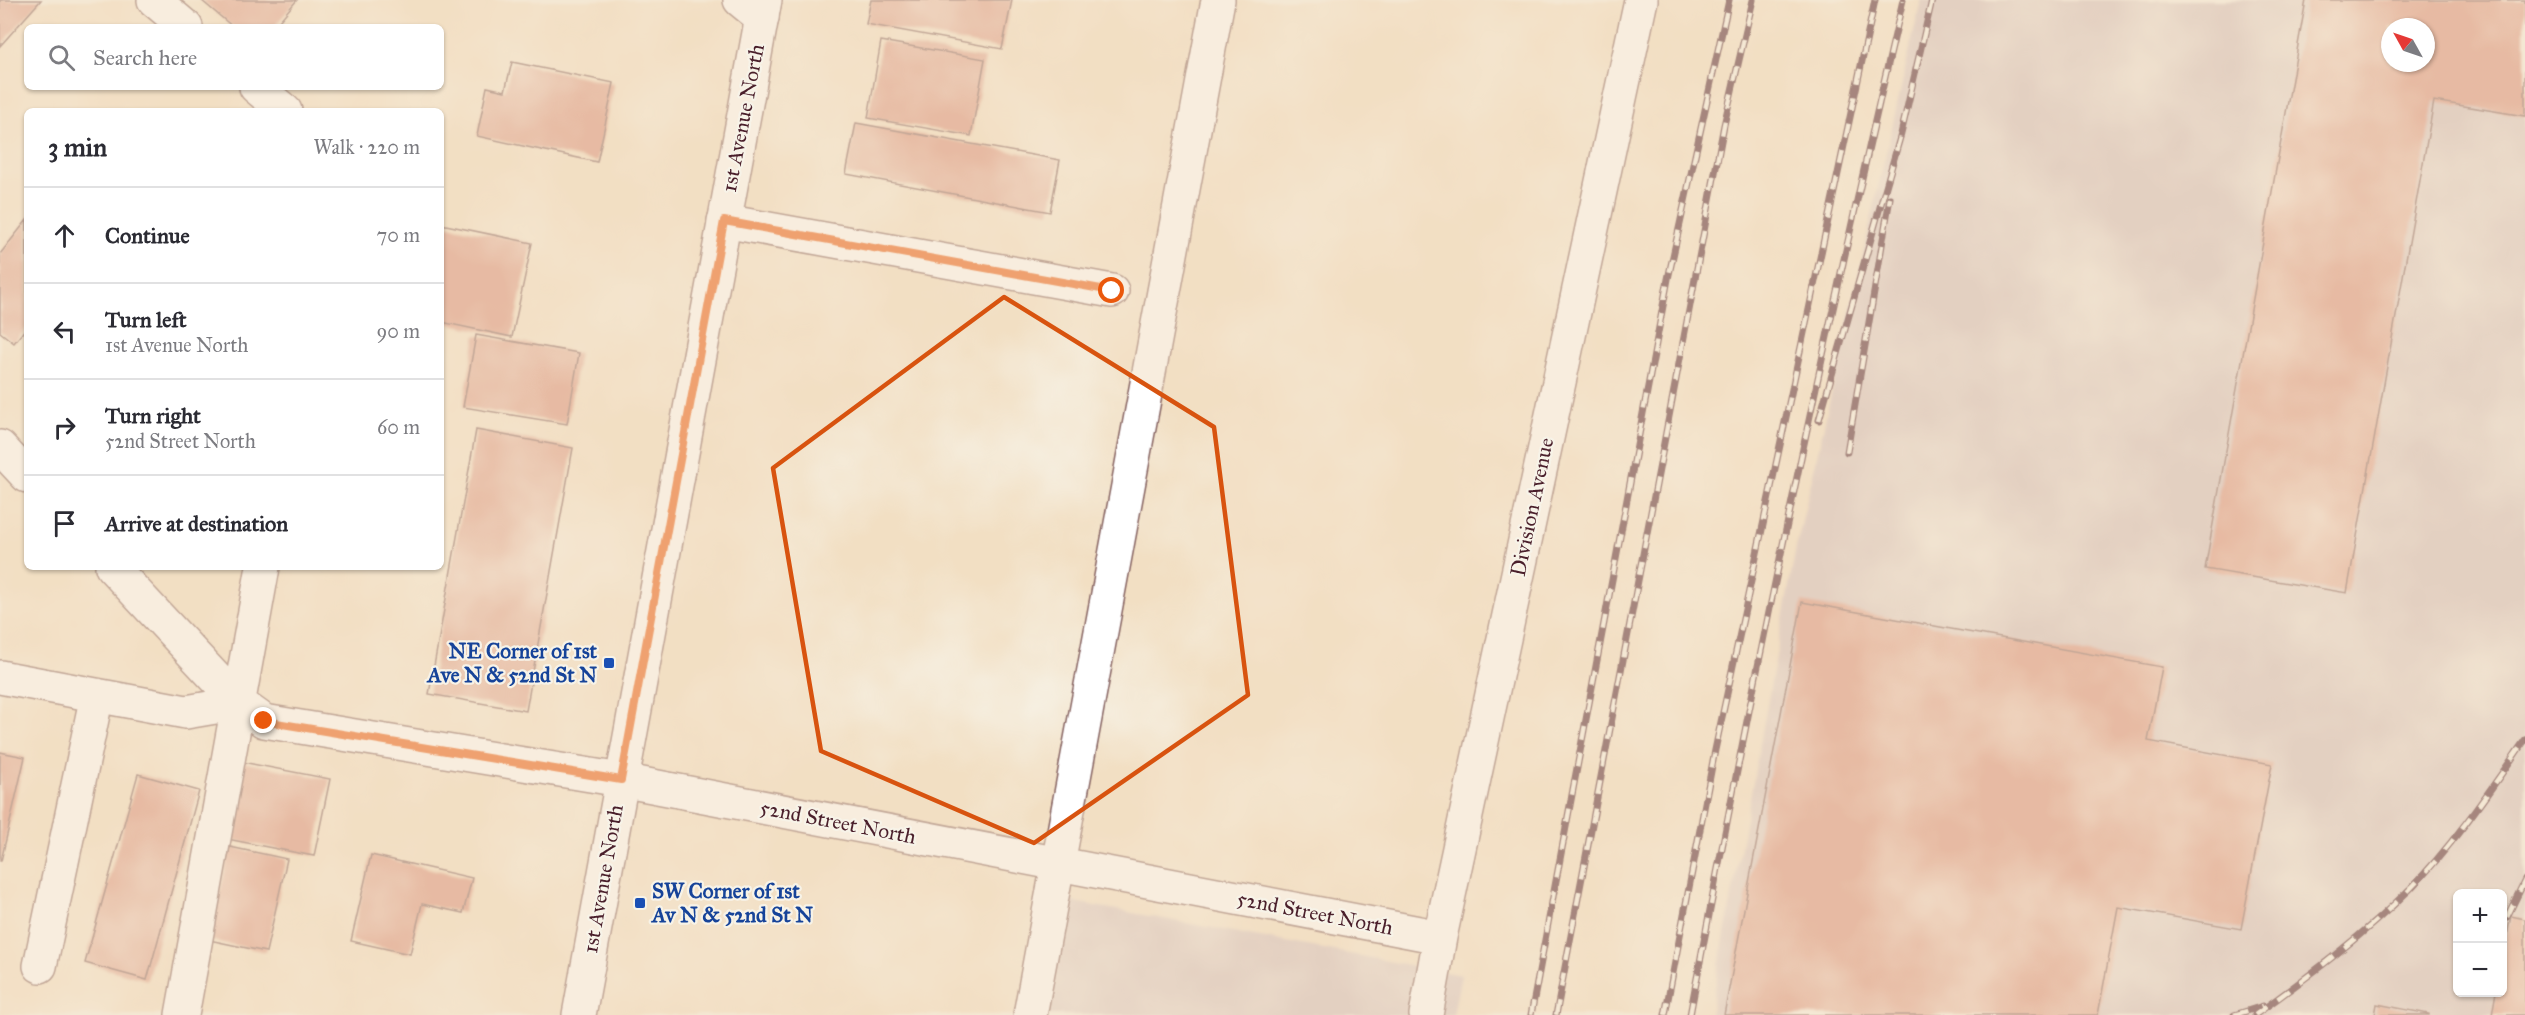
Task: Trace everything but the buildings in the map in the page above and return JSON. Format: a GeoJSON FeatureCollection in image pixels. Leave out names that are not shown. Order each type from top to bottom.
{"type":"FeatureCollection","features":[{"type":"Feature","properties":{"kind":"street"},"geometry":{"type":"LineString","coordinates":[[154,0],[182,24]]}},
{"type":"Feature","properties":{"kind":"street"},"geometry":{"type":"LineString","coordinates":[[1030,1015],[1218,0]]}},
{"type":"Feature","properties":{"kind":"street","name":"Division Avenue"},"geometry":{"type":"LineString","coordinates":[[1426,1015],[1440,937],[1641,0]]}},
{"type":"Feature","properties":{"kind":"street","name":"1st Avenue North"},"geometry":{"type":"LineString","coordinates":[[579,1015],[724,221],[756,6]]}},
{"type":"Feature","properties":{"kind":"street"},"geometry":{"type":"LineString","coordinates":[[260,90],[281,108]]}},
{"type":"Feature","properties":{"kind":"street"},"geometry":{"type":"LineString","coordinates":[[724,221],[1112,291]]}},
{"type":"Feature","properties":{"kind":"street"},"geometry":{"type":"LineString","coordinates":[[0,447],[24,473]]}},
{"type":"Feature","properties":{"kind":"street","name":"52nd Street North"},"geometry":{"type":"LineString","coordinates":[[115,570],[239,703],[264,721],[621,780],[1440,937]]}},
{"type":"Feature","properties":{"kind":"street"},"geometry":{"type":"LineString","coordinates":[[182,1015],[262,570]]}},
{"type":"Feature","properties":{"kind":"street"},"geometry":{"type":"LineString","coordinates":[[0,677],[186,712],[239,703]]}},
{"type":"Feature","properties":{"kind":"street"},"geometry":{"type":"LineString","coordinates":[[40,966],[97,695]]}},
{"type":"Feature","properties":{"kind":"highlighted area"},"geometry":{"type":"Polygon","coordinates":[[[1004,297],[1214,427],[1248,695],[1034,843],[821,751],[773,468],[1004,297]]]}},
{"type":"Feature","properties":{"kind":"shaded area"},"geometry":{"type":"Polygon","coordinates":[[[1921,0],[2525,0],[2525,1015],[1710,1015],[1796,548],[1921,0]]]}},
{"type":"Feature","properties":{"kind":"shaded area"},"geometry":{"type":"Polygon","coordinates":[[[1069,901],[1461,975],[1453,1015],[1047,1015],[1069,901]]]}},
{"type":"Feature","properties":{"kind":"railway"},"geometry":{"type":"LineString","coordinates":[[1531,1015],[1668,279],[1729,0]]}},
{"type":"Feature","properties":{"kind":"railway"},"geometry":{"type":"LineString","coordinates":[[1556,1015],[1724,125],[1753,0]]}},
{"type":"Feature","properties":{"kind":"railway"},"geometry":{"type":"LineString","coordinates":[[1665,1015],[1715,750],[1875,0]]}},
{"type":"Feature","properties":{"kind":"railway"},"geometry":{"type":"LineString","coordinates":[[1690,1015],[1791,506],[1845,253],[1903,0]]}},
{"type":"Feature","properties":{"kind":"railway"},"geometry":{"type":"LineString","coordinates":[[1819,420],[1901,134],[1932,0]]}},
{"type":"Feature","properties":{"kind":"railway"},"geometry":{"type":"LineString","coordinates":[[1847,452],[1890,198]]}},
{"type":"Feature","properties":{"kind":"railway"},"geometry":{"type":"LineString","coordinates":[[2255,1015],[2355,939],[2411,888],[2457,835],[2525,740]]}},
{"type":"Feature","properties":{"kind":"railway"},"geometry":{"type":"LineString","coordinates":[[2507,917],[2525,880]]}},
{"type":"Feature","properties":{"kind":"railway"},"geometry":{"type":"LineString","coordinates":[[2234,1015],[2263,1006]]}},
{"type":"Feature","properties":{"kind":"place","name":"NE Corner of 1st Ave N & 52nd St N"},"geometry":{"type":"Point","coordinates":[609,663]}},
{"type":"Feature","properties":{"kind":"place","name":"SW Corner of 1st Av N & 52nd St N"},"geometry":{"type":"Point","coordinates":[640,903]}},
{"type":"Feature","properties":{"kind":"route"},"geometry":{"type":"LineString","coordinates":[[264,721],[621,780],[724,221],[1112,291]]}}]}
